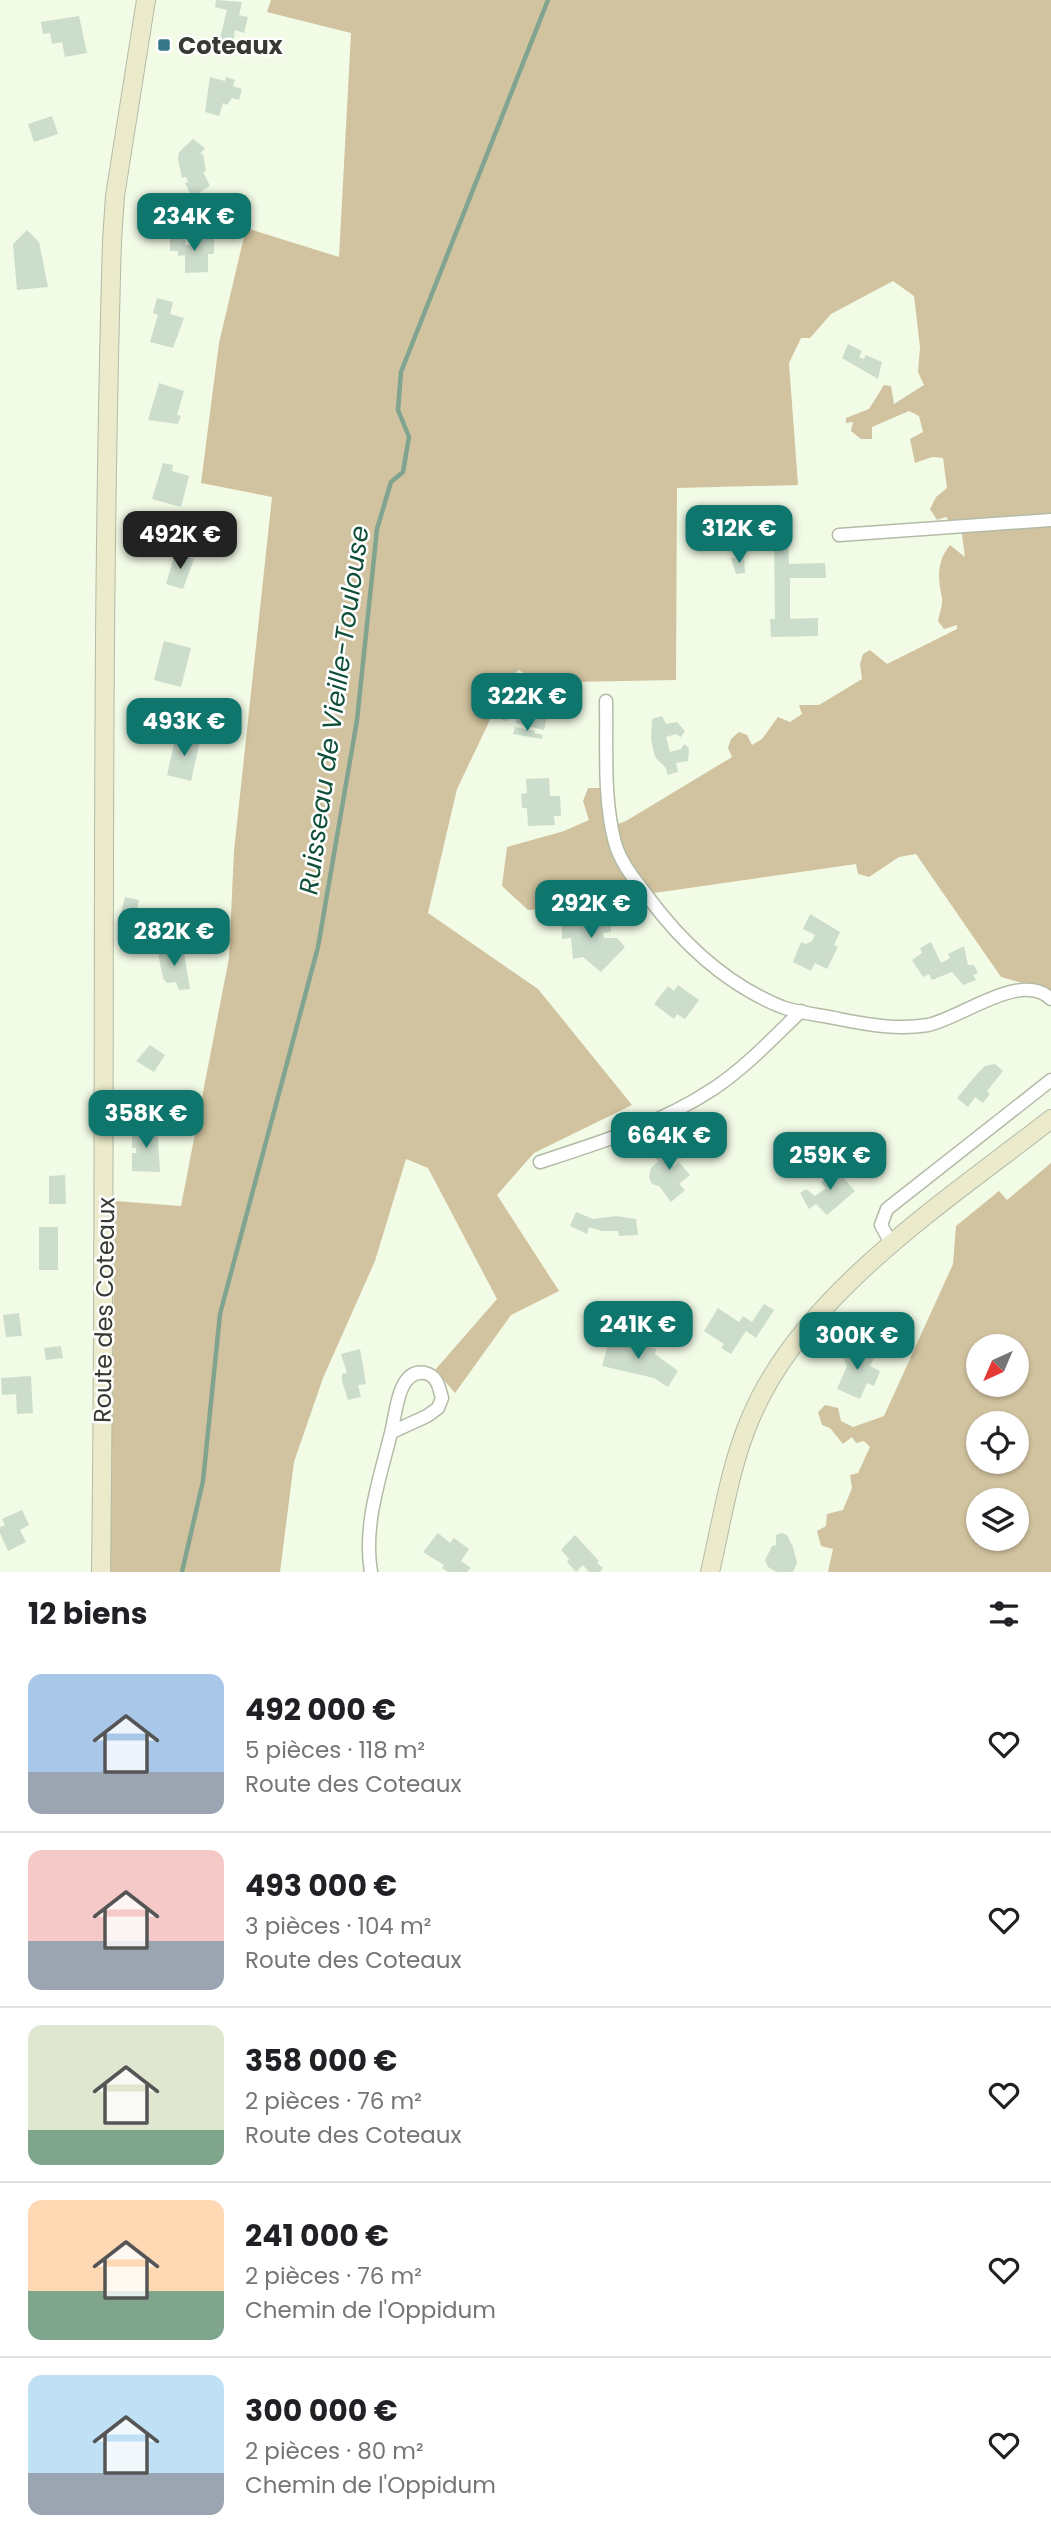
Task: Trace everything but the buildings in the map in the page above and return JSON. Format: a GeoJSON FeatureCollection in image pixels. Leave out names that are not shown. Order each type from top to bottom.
{"type":"FeatureCollection","features":[{"type":"Feature","properties":{"kind":"street","name":"Route des Coteaux"},"geometry":{"type":"LineString","coordinates":[[101,1572],[106,1216],[103,801],[111,281],[115,196],[146,0]]}},
{"type":"Feature","properties":{"kind":"street"},"geometry":{"type":"LineString","coordinates":[[839,535],[1051,520]]}},
{"type":"Feature","properties":{"kind":"street"},"geometry":{"type":"LineString","coordinates":[[606,701],[608,801],[616,846],[628,870],[669,925],[708,962],[750,991],[784,1007],[891,1028],[931,1024],[1011,991],[1036,990],[1051,999]]}},
{"type":"Feature","properties":{"kind":"street"},"geometry":{"type":"LineString","coordinates":[[540,1162],[622,1136],[695,1100],[715,1088],[802,1011]]}},
{"type":"Feature","properties":{"kind":"street"},"geometry":{"type":"LineString","coordinates":[[892,1245],[881,1225],[887,1209],[1051,1080]]}},
{"type":"Feature","properties":{"kind":"street"},"geometry":{"type":"LineString","coordinates":[[710,1572],[742,1442],[763,1394],[806,1332],[840,1292],[892,1245],[1051,1119]]}},
{"type":"Feature","properties":{"kind":"street"},"geometry":{"type":"LineString","coordinates":[[371,1572],[368,1542],[396,1402],[412,1376],[420,1372],[431,1375],[438,1383],[443,1398],[438,1408],[392,1432]]}},
{"type":"Feature","properties":{"kind":"shaded area"},"geometry":{"type":"Polygon","coordinates":[[[271,0],[1051,0],[1051,991],[1001,977],[916,854],[899,857],[869,877],[858,874],[856,864],[640,895],[645,907],[616,906],[592,899],[558,908],[528,910],[502,886],[507,847],[564,831],[589,820],[583,801],[588,788],[601,788],[607,828],[626,821],[732,757],[728,748],[731,739],[739,732],[747,735],[752,745],[762,739],[778,717],[790,722],[802,714],[799,705],[819,705],[862,679],[860,664],[863,654],[870,650],[887,664],[957,629],[957,625],[944,629],[938,621],[942,601],[939,577],[942,558],[950,545],[965,557],[960,520],[958,533],[946,517],[937,520],[930,509],[936,497],[947,488],[943,458],[932,457],[915,463],[910,439],[923,432],[919,416],[909,411],[872,427],[872,439],[861,439],[851,431],[853,422],[846,423],[846,418],[869,409],[884,385],[891,386],[894,404],[924,385],[918,372],[920,347],[914,296],[893,281],[831,314],[810,338],[801,338],[789,363],[798,485],[677,488],[676,680],[570,682],[545,675],[535,680],[519,670],[511,676],[457,789],[428,913],[538,989],[632,1105],[534,1153],[497,1195],[559,1291],[511,1315],[455,1393],[435,1370],[497,1299],[428,1168],[406,1159],[375,1261],[323,1378],[294,1462],[280,1572],[109,1572],[115,1201],[181,1206],[229,958],[234,851],[272,497],[201,483],[219,343],[246,228],[339,257],[351,33],[267,12],[271,0]]]}},
{"type":"Feature","properties":{"kind":"shaded area"},"geometry":{"type":"Polygon","coordinates":[[[1051,1163],[1051,1572],[828,1572],[833,1549],[821,1546],[817,1531],[826,1526],[827,1514],[843,1510],[852,1488],[850,1475],[858,1473],[870,1447],[864,1441],[856,1443],[852,1437],[843,1444],[830,1428],[822,1425],[818,1412],[825,1405],[838,1408],[841,1421],[853,1427],[884,1416],[953,1264],[956,1226],[999,1191],[1007,1200],[1051,1163]]]}},
{"type":"Feature","properties":{"kind":"waterway","name":"Ruisseau de Vieille-Toulouse"},"geometry":{"type":"LineString","coordinates":[[182,1572],[203,1481],[220,1314],[318,947],[357,720],[377,529],[391,482],[403,472],[409,437],[398,410],[401,372],[548,0]]}},
{"type":"Feature","properties":{"kind":"place","name":"Coteaux"},"geometry":{"type":"Point","coordinates":[164,45]}}]}
